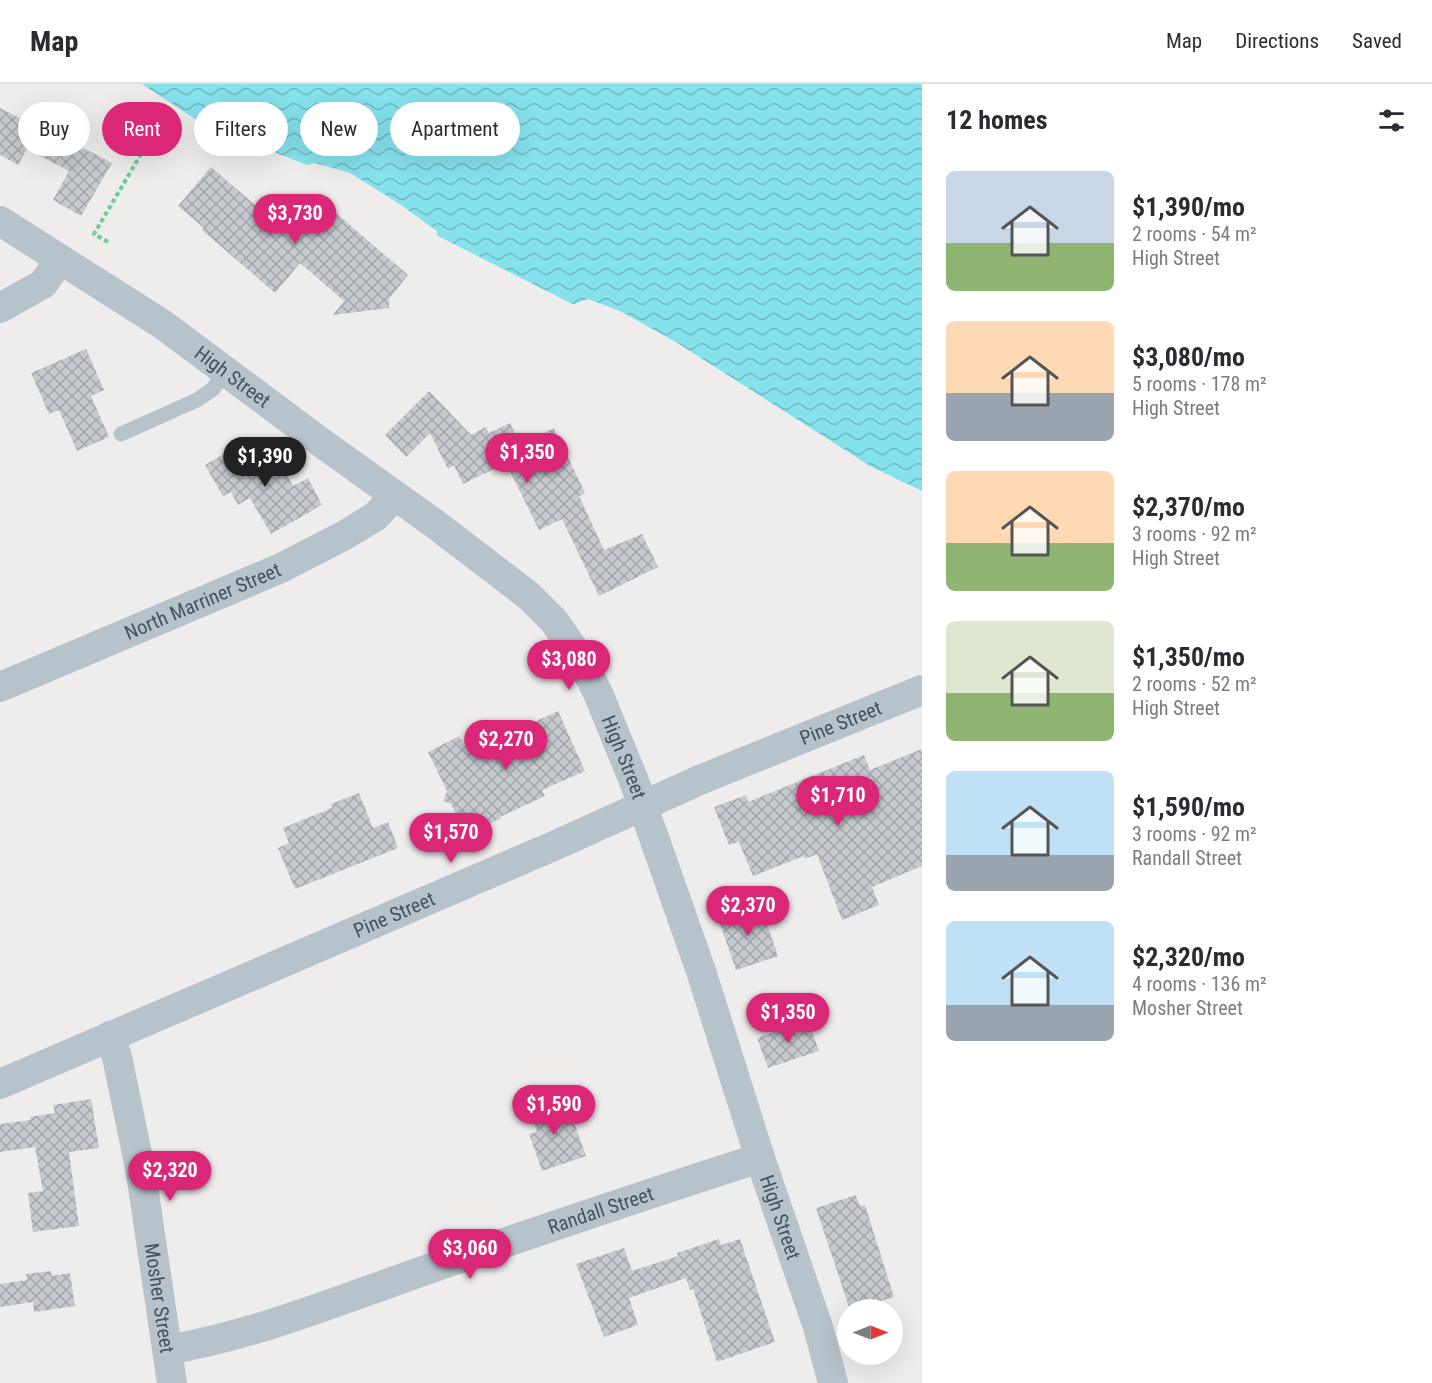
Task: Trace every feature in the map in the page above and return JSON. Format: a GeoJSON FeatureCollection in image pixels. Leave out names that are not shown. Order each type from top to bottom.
{"type":"FeatureCollection","features":[{"type":"Feature","properties":{"kind":"street","name":"High Street"},"geometry":{"type":"LineString","coordinates":[[0,221],[162,324],[529,596],[555,621],[581,660],[598,693],[642,805],[701,971],[760,1158],[818,1327],[833,1383]]}},
{"type":"Feature","properties":{"kind":"street"},"geometry":{"type":"LineString","coordinates":[[0,308],[43,284],[60,259]]}},
{"type":"Feature","properties":{"kind":"street","name":"North Marriner Street"},"geometry":{"type":"LineString","coordinates":[[0,687],[281,568],[376,516],[395,495]]}},
{"type":"Feature","properties":{"kind":"street","name":"Pine Street"},"geometry":{"type":"LineString","coordinates":[[0,1084],[512,864],[702,779],[922,690]]}},
{"type":"Feature","properties":{"kind":"street","name":"Mosher Street"},"geometry":{"type":"LineString","coordinates":[[110,1036],[117,1057],[141,1173],[172,1383]]}},
{"type":"Feature","properties":{"kind":"street","name":"Randall Street"},"geometry":{"type":"LineString","coordinates":[[167,1350],[195,1345],[294,1315],[760,1158]]}},
{"type":"Feature","properties":{"kind":"lane"},"geometry":{"type":"LineString","coordinates":[[122,434],[197,400],[213,389],[225,370]]}},
{"type":"Feature","properties":{"kind":"path"},"geometry":{"type":"LineString","coordinates":[[108,242],[94,234],[140,156]]}},
{"type":"Feature","properties":{"kind":"water"},"geometry":{"type":"Polygon","coordinates":[[[142,84],[922,84],[922,502],[741,389],[275,156],[288,156],[288,102],[194,102],[194,118],[182,110],[182,102],[169,102],[142,84]]]}},
{"type":"Feature","properties":{"kind":"pier"},"geometry":{"type":"Polygon","coordinates":[[[267,156],[284,156],[307,165],[315,163],[350,173],[437,231],[437,241],[267,156]]]}},
{"type":"Feature","properties":{"kind":"pier"},"geometry":{"type":"Polygon","coordinates":[[[588,299],[620,311],[679,344],[870,466],[922,491],[922,505],[833,457],[739,391],[568,306],[588,299]]]}},
{"type":"Feature","properties":{"kind":"building"},"geometry":{"type":"Polygon","coordinates":[[[0,108],[18,117],[18,156],[23,156],[18,165],[0,155],[0,108]]]}},
{"type":"Feature","properties":{"kind":"building"},"geometry":{"type":"Polygon","coordinates":[[[90,152],[112,163],[81,216],[53,200],[69,171],[40,156],[90,156],[90,152]]]}},
{"type":"Feature","properties":{"kind":"building"},"geometry":{"type":"Polygon","coordinates":[[[211,167],[277,224],[292,205],[308,218],[322,201],[408,275],[389,299],[389,308],[333,315],[344,301],[300,263],[275,293],[202,230],[204,228],[178,206],[211,167]]]}},
{"type":"Feature","properties":{"kind":"building"},"geometry":{"type":"Polygon","coordinates":[[[86,349],[104,390],[91,396],[109,437],[77,451],[59,410],[49,414],[31,373],[86,349]]]}},
{"type":"Feature","properties":{"kind":"building"},"geometry":{"type":"Polygon","coordinates":[[[429,391],[471,435],[486,427],[489,433],[510,423],[520,444],[554,428],[585,493],[579,496],[604,550],[642,534],[658,567],[599,596],[562,519],[539,530],[506,463],[463,484],[454,465],[448,469],[430,433],[406,457],[385,435],[429,391]]]}},
{"type":"Feature","properties":{"kind":"building"},"geometry":{"type":"Polygon","coordinates":[[[271,447],[293,486],[308,478],[322,505],[271,534],[250,498],[238,505],[231,492],[223,496],[205,465],[227,452],[235,467],[271,447]]]}},
{"type":"Feature","properties":{"kind":"building"},"geometry":{"type":"Polygon","coordinates":[[[558,711],[585,771],[542,790],[545,796],[500,817],[471,834],[451,804],[443,801],[447,791],[428,752],[459,736],[468,752],[558,711]]]}},
{"type":"Feature","properties":{"kind":"building"},"geometry":{"type":"Polygon","coordinates":[[[922,749],[922,866],[872,887],[879,905],[842,920],[817,854],[805,859],[804,856],[753,876],[739,842],[729,845],[714,807],[746,795],[748,802],[864,755],[870,770],[922,749]]]}},
{"type":"Feature","properties":{"kind":"building"},"geometry":{"type":"Polygon","coordinates":[[[359,793],[373,828],[388,822],[398,848],[295,889],[278,848],[289,843],[283,828],[332,808],[331,804],[359,793]]]}},
{"type":"Feature","properties":{"kind":"building"},"geometry":{"type":"Polygon","coordinates":[[[760,903],[778,956],[736,970],[718,918],[760,903]]]}},
{"type":"Feature","properties":{"kind":"building"},"geometry":{"type":"Polygon","coordinates":[[[808,1020],[819,1051],[768,1068],[757,1038],[808,1020]]]}},
{"type":"Feature","properties":{"kind":"building"},"geometry":{"type":"Polygon","coordinates":[[[557,1097],[566,1122],[573,1119],[586,1156],[542,1171],[529,1134],[537,1132],[528,1107],[557,1097]]]}},
{"type":"Feature","properties":{"kind":"building"},"geometry":{"type":"Polygon","coordinates":[[[91,1099],[99,1148],[69,1152],[79,1226],[33,1232],[28,1193],[43,1191],[35,1147],[0,1152],[0,1124],[31,1120],[30,1117],[55,1113],[53,1105],[91,1099]]]}},
{"type":"Feature","properties":{"kind":"building"},"geometry":{"type":"Polygon","coordinates":[[[856,1195],[860,1206],[865,1205],[894,1297],[846,1299],[816,1208],[856,1195]]]}},
{"type":"Feature","properties":{"kind":"building"},"geometry":{"type":"Polygon","coordinates":[[[719,1239],[721,1245],[740,1239],[775,1342],[717,1362],[693,1289],[690,1290],[686,1278],[629,1298],[638,1325],[604,1337],[576,1264],[624,1248],[632,1271],[678,1256],[677,1253],[719,1239]]]}},
{"type":"Feature","properties":{"kind":"building"},"geometry":{"type":"Polygon","coordinates":[[[51,1271],[52,1276],[70,1273],[75,1306],[34,1312],[33,1302],[0,1307],[0,1284],[27,1280],[26,1274],[51,1271]]]}}]}
